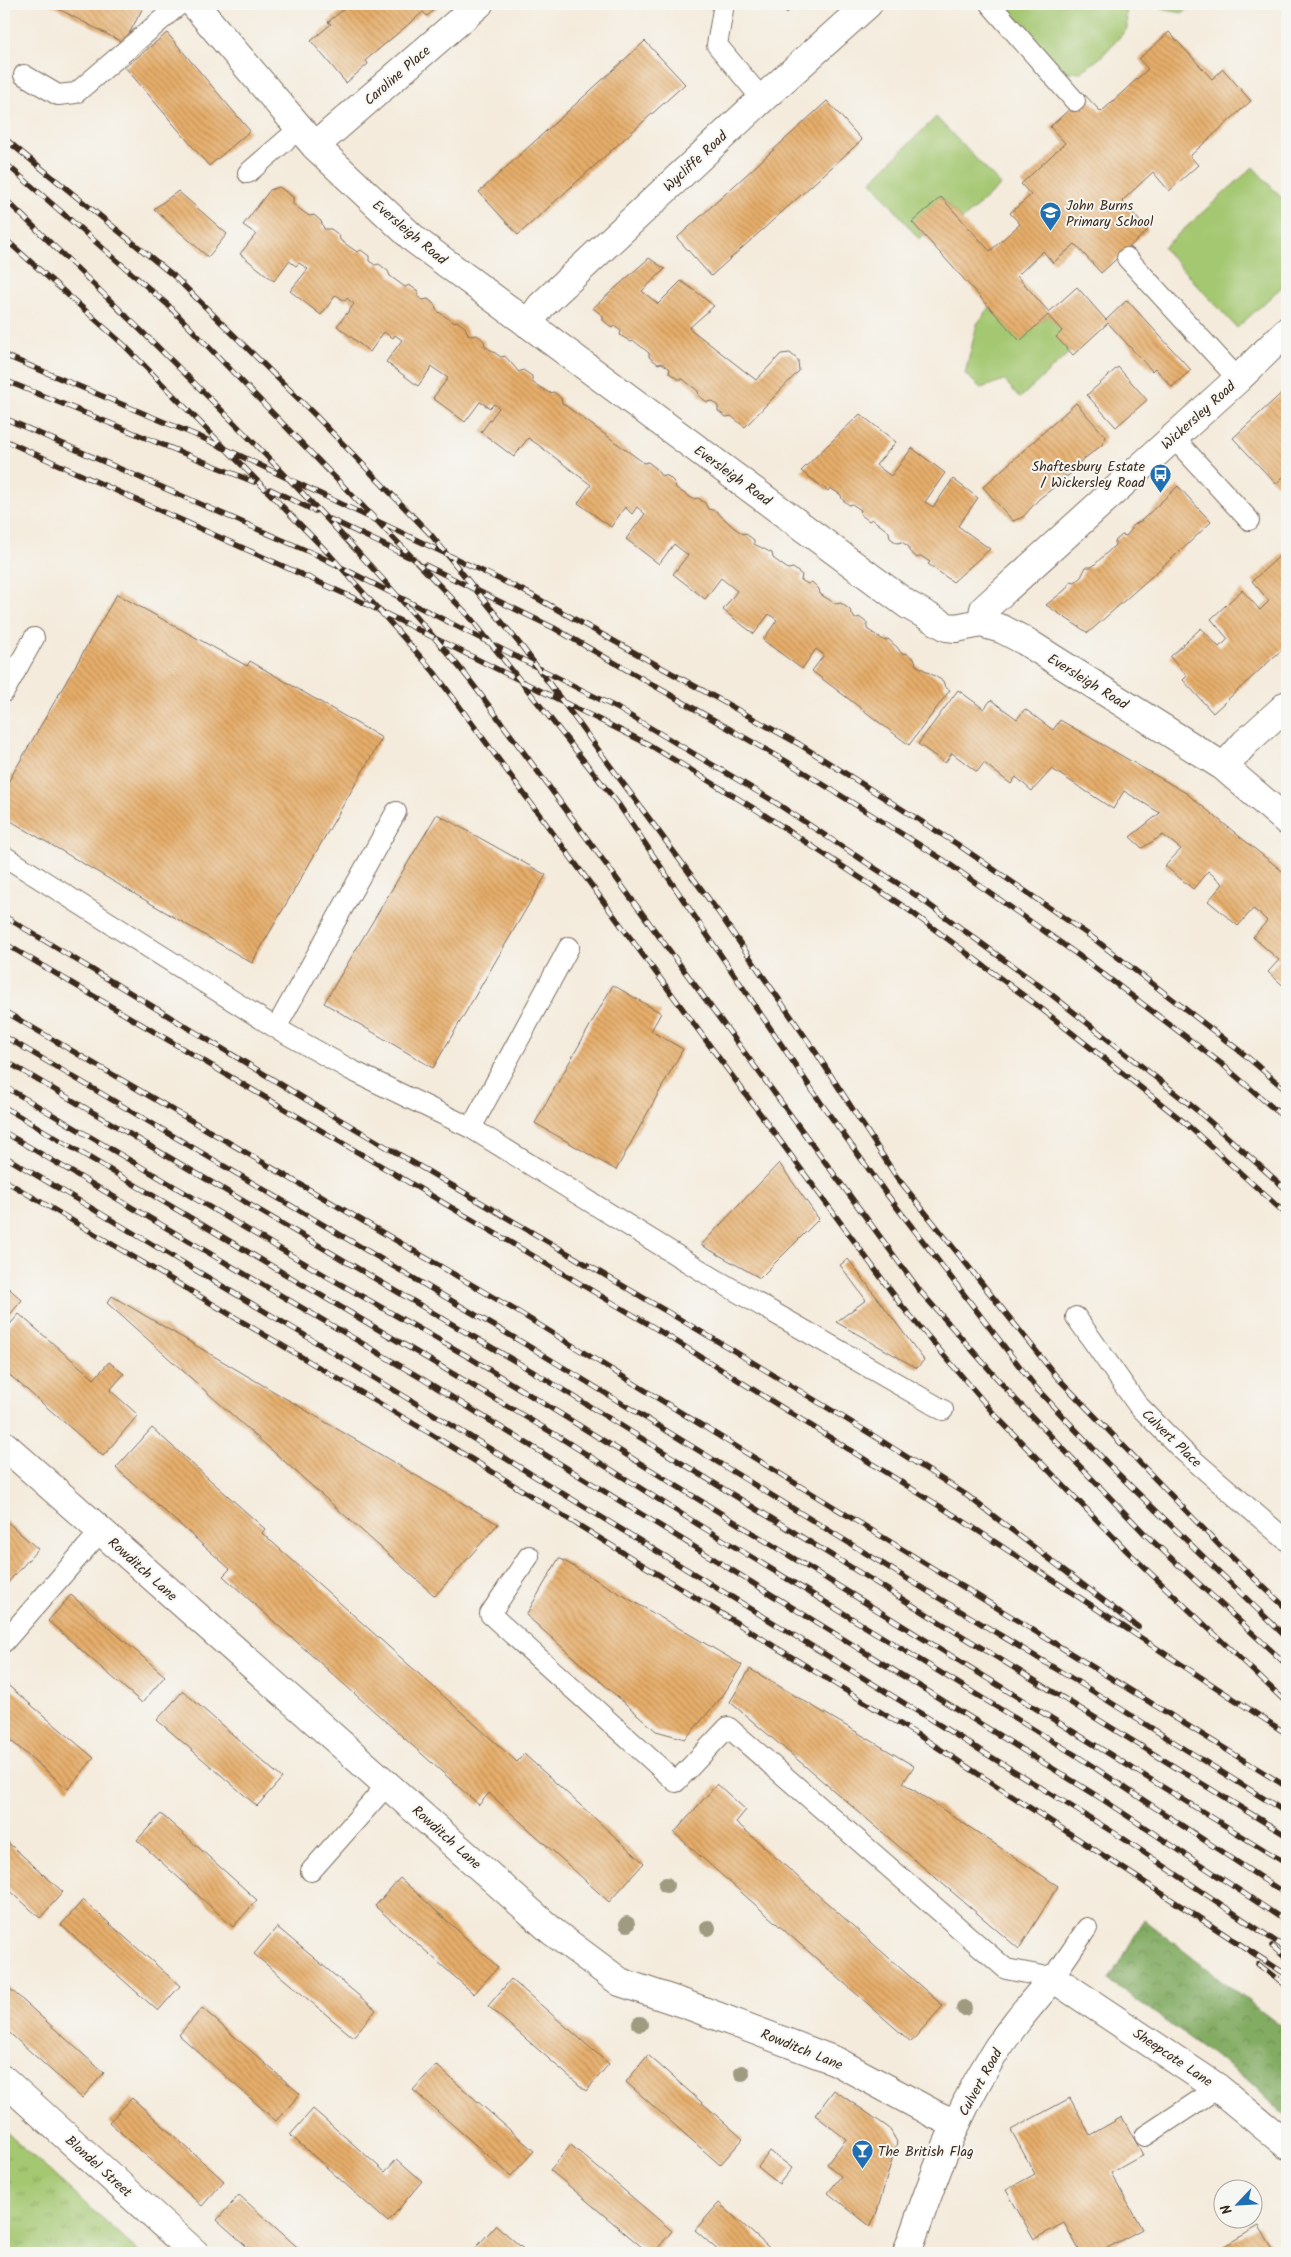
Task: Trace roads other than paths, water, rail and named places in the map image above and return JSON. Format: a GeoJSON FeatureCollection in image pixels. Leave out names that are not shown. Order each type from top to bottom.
{"type":"FeatureCollection","features":[{"type":"Feature","properties":{"kind":"street","name":"Eversleigh Road"},"geometry":{"type":"LineString","coordinates":[[194,4],[229,48],[307,137],[415,240],[908,605],[947,627],[956,628],[981,623],[1002,629],[1025,641],[1224,767],[1287,821]]}},
{"type":"Feature","properties":{"kind":"street","name":"Caroline Place"},"geometry":{"type":"LineString","coordinates":[[307,137],[479,4]]}},
{"type":"Feature","properties":{"kind":"street","name":"Wycliffe Road"},"geometry":{"type":"LineString","coordinates":[[528,324],[541,306],[762,98],[868,4]]}},
{"type":"Feature","properties":{"kind":"street","name":"Wickersley Road"},"geometry":{"type":"LineString","coordinates":[[981,623],[984,609],[1238,379],[1287,331]]}},
{"type":"Feature","properties":{"kind":"street"},"geometry":{"type":"LineString","coordinates":[[1224,767],[1236,752],[1287,705]]}},
{"type":"Feature","properties":{"kind":"street","name":"Rowditch Lane"},"geometry":{"type":"LineString","coordinates":[[4,1445],[553,1932],[620,1982],[685,2004],[836,2061],[956,2124]]}},
{"type":"Feature","properties":{"kind":"street","name":"Sheepcote Lane"},"geometry":{"type":"LineString","coordinates":[[1053,1978],[1218,2088],[1287,2145]]}},
{"type":"Feature","properties":{"kind":"street","name":"Culvert Road"},"geometry":{"type":"LineString","coordinates":[[907,2253],[935,2170],[956,2124],[990,2059],[1015,2024],[1053,1978]]}},
{"type":"Feature","properties":{"kind":"street","name":"Blondel Street"},"geometry":{"type":"LineString","coordinates":[[4,2080],[195,2253]]}},
{"type":"Feature","properties":{"kind":"lane"},"geometry":{"type":"LineString","coordinates":[[24,75],[58,95],[76,93],[180,4]]}},
{"type":"Feature","properties":{"kind":"lane"},"geometry":{"type":"LineString","coordinates":[[724,4],[717,45],[762,98]]}},
{"type":"Feature","properties":{"kind":"lane"},"geometry":{"type":"LineString","coordinates":[[990,4],[1075,101]]}},
{"type":"Feature","properties":{"kind":"lane"},"geometry":{"type":"LineString","coordinates":[[248,173],[307,137]]}},
{"type":"Feature","properties":{"kind":"lane"},"geometry":{"type":"LineString","coordinates":[[1127,258],[1238,379]]}},
{"type":"Feature","properties":{"kind":"lane"},"geometry":{"type":"LineString","coordinates":[[1173,437],[1249,520]]}},
{"type":"Feature","properties":{"kind":"lane"},"geometry":{"type":"LineString","coordinates":[[4,692],[34,638]]}},
{"type":"Feature","properties":{"kind":"lane"},"geometry":{"type":"LineString","coordinates":[[276,1028],[396,812]]}},
{"type":"Feature","properties":{"kind":"lane"},"geometry":{"type":"LineString","coordinates":[[4,856],[276,1028],[351,1070],[471,1128],[715,1279],[943,1410]]}},
{"type":"Feature","properties":{"kind":"lane"},"geometry":{"type":"LineString","coordinates":[[471,1128],[569,947]]}},
{"type":"Feature","properties":{"kind":"lane","name":"Culvert Place"},"geometry":{"type":"LineString","coordinates":[[1076,1317],[1137,1404],[1182,1450],[1287,1541]]}},
{"type":"Feature","properties":{"kind":"lane"},"geometry":{"type":"LineString","coordinates":[[4,1642],[100,1532]]}},
{"type":"Feature","properties":{"kind":"lane"},"geometry":{"type":"LineString","coordinates":[[529,1556],[490,1614],[676,1782],[728,1727],[1006,1968],[1053,1978]]}},
{"type":"Feature","properties":{"kind":"lane"},"geometry":{"type":"LineString","coordinates":[[311,1871],[387,1785]]}},
{"type":"Feature","properties":{"kind":"lane","name":"Culvert Road"},"geometry":{"type":"LineString","coordinates":[[1053,1978],[1087,1928]]}},
{"type":"Feature","properties":{"kind":"lane"},"geometry":{"type":"LineString","coordinates":[[1145,2136],[1218,2088]]}},
{"type":"Feature","properties":{"kind":"railway"},"geometry":{"type":"LineString","coordinates":[[4,138],[174,276],[315,415],[432,536],[523,648],[719,913],[815,1051],[896,1176],[1056,1376],[1221,1547],[1287,1609]]}},
{"type":"Feature","properties":{"kind":"railway"},"geometry":{"type":"LineString","coordinates":[[4,162],[168,305],[469,616],[619,805],[821,1103],[885,1192],[1037,1389],[1107,1463],[1287,1638]]}},
{"type":"Feature","properties":{"kind":"railway"},"geometry":{"type":"LineString","coordinates":[[4,198],[233,421],[344,537],[450,656],[477,689],[920,1291],[1017,1401],[1145,1534],[1287,1665]]}},
{"type":"Feature","properties":{"kind":"railway"},"geometry":{"type":"LineString","coordinates":[[4,238],[124,345],[330,555],[434,672],[902,1306],[995,1415],[1127,1551],[1287,1703]]}},
{"type":"Feature","properties":{"kind":"railway"},"geometry":{"type":"LineString","coordinates":[[4,355],[205,439],[524,591],[799,744],[957,844],[1093,938],[1245,1055],[1287,1091]]}},
{"type":"Feature","properties":{"kind":"railway"},"geometry":{"type":"LineString","coordinates":[[4,380],[254,482]]}},
{"type":"Feature","properties":{"kind":"railway"},"geometry":{"type":"LineString","coordinates":[[4,418],[319,556],[617,708],[770,799],[917,896],[1052,995],[1198,1111],[1287,1190]]}},
{"type":"Feature","properties":{"kind":"railway"},"geometry":{"type":"LineString","coordinates":[[4,440],[356,599],[648,744],[760,812],[906,908],[1043,1010],[1184,1122],[1287,1215]]}},
{"type":"Feature","properties":{"kind":"railway"},"geometry":{"type":"LineString","coordinates":[[270,489],[315,511]]}},
{"type":"Feature","properties":{"kind":"railway"},"geometry":{"type":"LineString","coordinates":[[330,519],[409,557]]}},
{"type":"Feature","properties":{"kind":"railway"},"geometry":{"type":"LineString","coordinates":[[425,565],[554,628],[789,763],[942,859],[1078,955],[1223,1065],[1287,1120]]}},
{"type":"Feature","properties":{"kind":"railway"},"geometry":{"type":"LineString","coordinates":[[4,916],[310,1102],[734,1351],[874,1436],[965,1494],[1138,1627]]}},
{"type":"Feature","properties":{"kind":"railway"},"geometry":{"type":"LineString","coordinates":[[4,943],[650,1325],[957,1517],[1287,1734]]}},
{"type":"Feature","properties":{"kind":"railway"},"geometry":{"type":"LineString","coordinates":[[4,1011],[515,1310],[1287,1787]]}},
{"type":"Feature","properties":{"kind":"railway"},"geometry":{"type":"LineString","coordinates":[[4,1036],[535,1350],[1086,1687],[1287,1813]]}},
{"type":"Feature","properties":{"kind":"railway"},"geometry":{"type":"LineString","coordinates":[[4,1060],[547,1380],[1287,1836]]}},
{"type":"Feature","properties":{"kind":"railway"},"geometry":{"type":"LineString","coordinates":[[4,1086],[328,1277],[467,1356],[1287,1864]]}},
{"type":"Feature","properties":{"kind":"railway"},"geometry":{"type":"LineString","coordinates":[[4,1107],[556,1435],[699,1525],[1077,1756],[1287,1895]]}},
{"type":"Feature","properties":{"kind":"railway"},"geometry":{"type":"LineString","coordinates":[[4,1132],[421,1378],[1102,1799],[1287,1922]]}},
{"type":"Feature","properties":{"kind":"railway"},"geometry":{"type":"LineString","coordinates":[[4,1156],[301,1333],[1124,1839],[1287,1949]]}},
{"type":"Feature","properties":{"kind":"railway"},"geometry":{"type":"LineString","coordinates":[[4,1180],[431,1434],[926,1740],[1287,1975]]}},
{"type":"Feature","properties":{"kind":"railway"},"geometry":{"type":"LineString","coordinates":[[1272,1946],[1287,1959]]}},
{"type":"Feature","properties":{"kind":"railway"},"geometry":{"type":"LineString","coordinates":[[1258,1964],[1287,1987]]}},
{"type":"Feature","properties":{"kind":"place","name":"John Burns Primary School"},"geometry":{"type":"Point","coordinates":[1050,232]}},
{"type":"Feature","properties":{"kind":"place","name":"Shaftesbury Estate / Wickersley Road"},"geometry":{"type":"Point","coordinates":[1161,493]}},
{"type":"Feature","properties":{"kind":"place","name":"The British Flag"},"geometry":{"type":"Point","coordinates":[862,2170]}}]}
